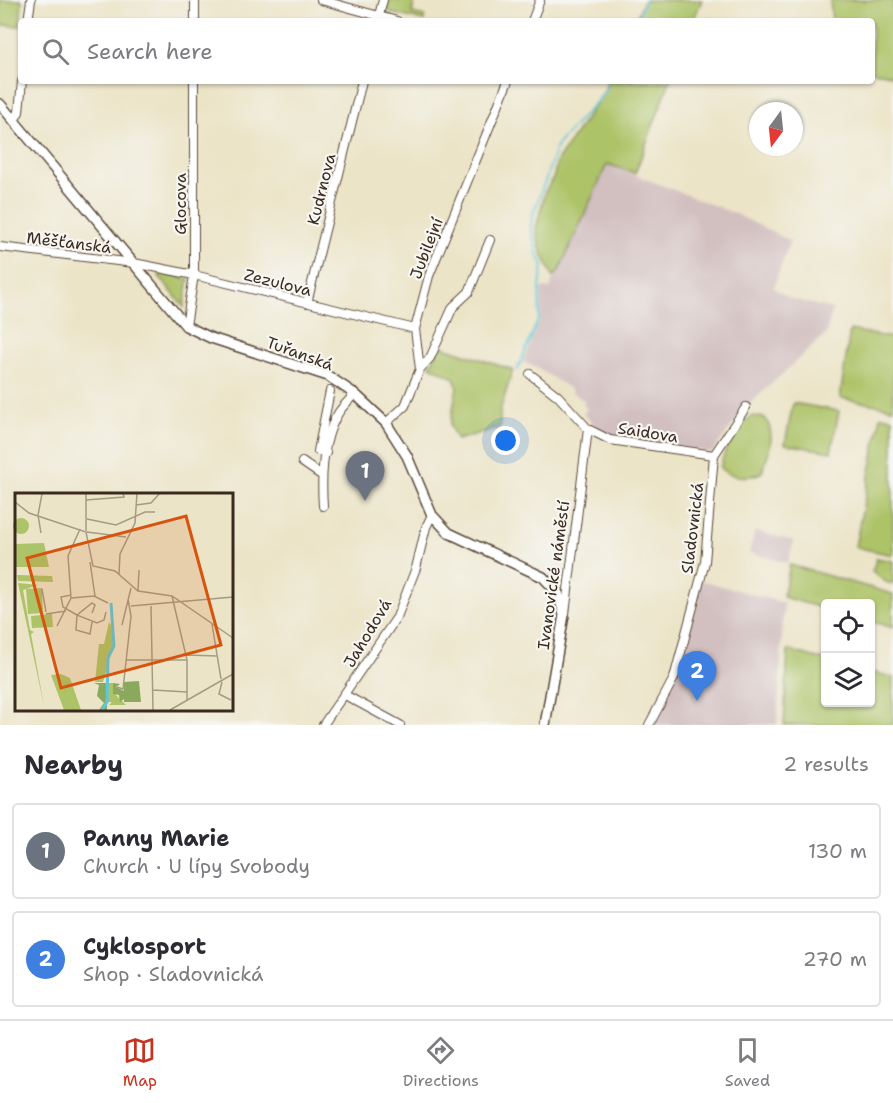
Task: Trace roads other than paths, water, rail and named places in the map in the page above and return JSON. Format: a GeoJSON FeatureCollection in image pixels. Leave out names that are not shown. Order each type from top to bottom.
{"type":"FeatureCollection","features":[{"type":"Feature","properties":{"kind":"main road","name":"Tuřanská"},"geometry":{"type":"LineString","coordinates":[[0,104],[186,326],[212,338],[328,376],[355,394],[386,423],[407,456],[432,515],[449,533],[543,577],[558,593],[564,615]]}},
{"type":"Feature","properties":{"kind":"main road","name":"Ivanovické náměstí"},"geometry":{"type":"LineString","coordinates":[[545,725],[564,615]]}},
{"type":"Feature","properties":{"kind":"street"},"geometry":{"type":"LineString","coordinates":[[28,18],[31,0]]}},
{"type":"Feature","properties":{"kind":"street"},"geometry":{"type":"LineString","coordinates":[[195,0],[195,18]]}},
{"type":"Feature","properties":{"kind":"street"},"geometry":{"type":"LineString","coordinates":[[321,0],[378,18],[383,0]]}},
{"type":"Feature","properties":{"kind":"street"},"geometry":{"type":"LineString","coordinates":[[533,18],[540,0]]}},
{"type":"Feature","properties":{"kind":"street"},"geometry":{"type":"LineString","coordinates":[[14,121],[19,112],[22,84]]}},
{"type":"Feature","properties":{"kind":"street","name":"Glocova"},"geometry":{"type":"LineString","coordinates":[[186,326],[194,274],[194,84]]}},
{"type":"Feature","properties":{"kind":"street","name":"Kudrnova"},"geometry":{"type":"LineString","coordinates":[[307,303],[361,84]]}},
{"type":"Feature","properties":{"kind":"street","name":"Jubilejní"},"geometry":{"type":"LineString","coordinates":[[386,423],[405,406],[420,369],[415,329],[429,276],[507,84]]}},
{"type":"Feature","properties":{"kind":"street"},"geometry":{"type":"LineString","coordinates":[[420,369],[430,358],[453,307],[469,292],[490,240]]}},
{"type":"Feature","properties":{"kind":"street","name":"Měšťanská"},"geometry":{"type":"LineString","coordinates":[[0,247],[134,264]]}},
{"type":"Feature","properties":{"kind":"street","name":"Zezulova"},"geometry":{"type":"LineString","coordinates":[[134,264],[194,274],[415,329]]}},
{"type":"Feature","properties":{"kind":"street","name":"Saidova"},"geometry":{"type":"LineString","coordinates":[[530,374],[558,396],[588,429],[610,440],[714,455]]}},
{"type":"Feature","properties":{"kind":"street"},"geometry":{"type":"LineString","coordinates":[[326,453],[318,451],[330,391]]}},
{"type":"Feature","properties":{"kind":"street"},"geometry":{"type":"LineString","coordinates":[[323,506],[321,475],[332,425],[339,410],[355,394]]}},
{"type":"Feature","properties":{"kind":"street","name":"Sladovnická"},"geometry":{"type":"LineString","coordinates":[[650,725],[674,678],[705,562],[714,455],[746,407]]}},
{"type":"Feature","properties":{"kind":"street","name":"Ivanovické náměstí"},"geometry":{"type":"LineString","coordinates":[[564,615],[588,429]]}},
{"type":"Feature","properties":{"kind":"street"},"geometry":{"type":"LineString","coordinates":[[302,462],[321,475]]}},
{"type":"Feature","properties":{"kind":"street","name":"Jahodová"},"geometry":{"type":"LineString","coordinates":[[323,725],[397,617],[432,515]]}},
{"type":"Feature","properties":{"kind":"street"},"geometry":{"type":"LineString","coordinates":[[345,695],[400,725]]}},
{"type":"Feature","properties":{"kind":"waterway"},"geometry":{"type":"LineString","coordinates":[[638,18],[645,0]]}},
{"type":"Feature","properties":{"kind":"waterway"},"geometry":{"type":"LineString","coordinates":[[517,371],[539,318],[543,265],[537,253],[531,228],[533,214],[557,145],[606,91],[608,84]]}},
{"type":"Feature","properties":{"kind":"place","name":"Panny Marie"},"geometry":{"type":"Point","coordinates":[365,501]}},
{"type":"Feature","properties":{"kind":"place","name":"Cyklosport"},"geometry":{"type":"Point","coordinates":[697,701]}}]}
